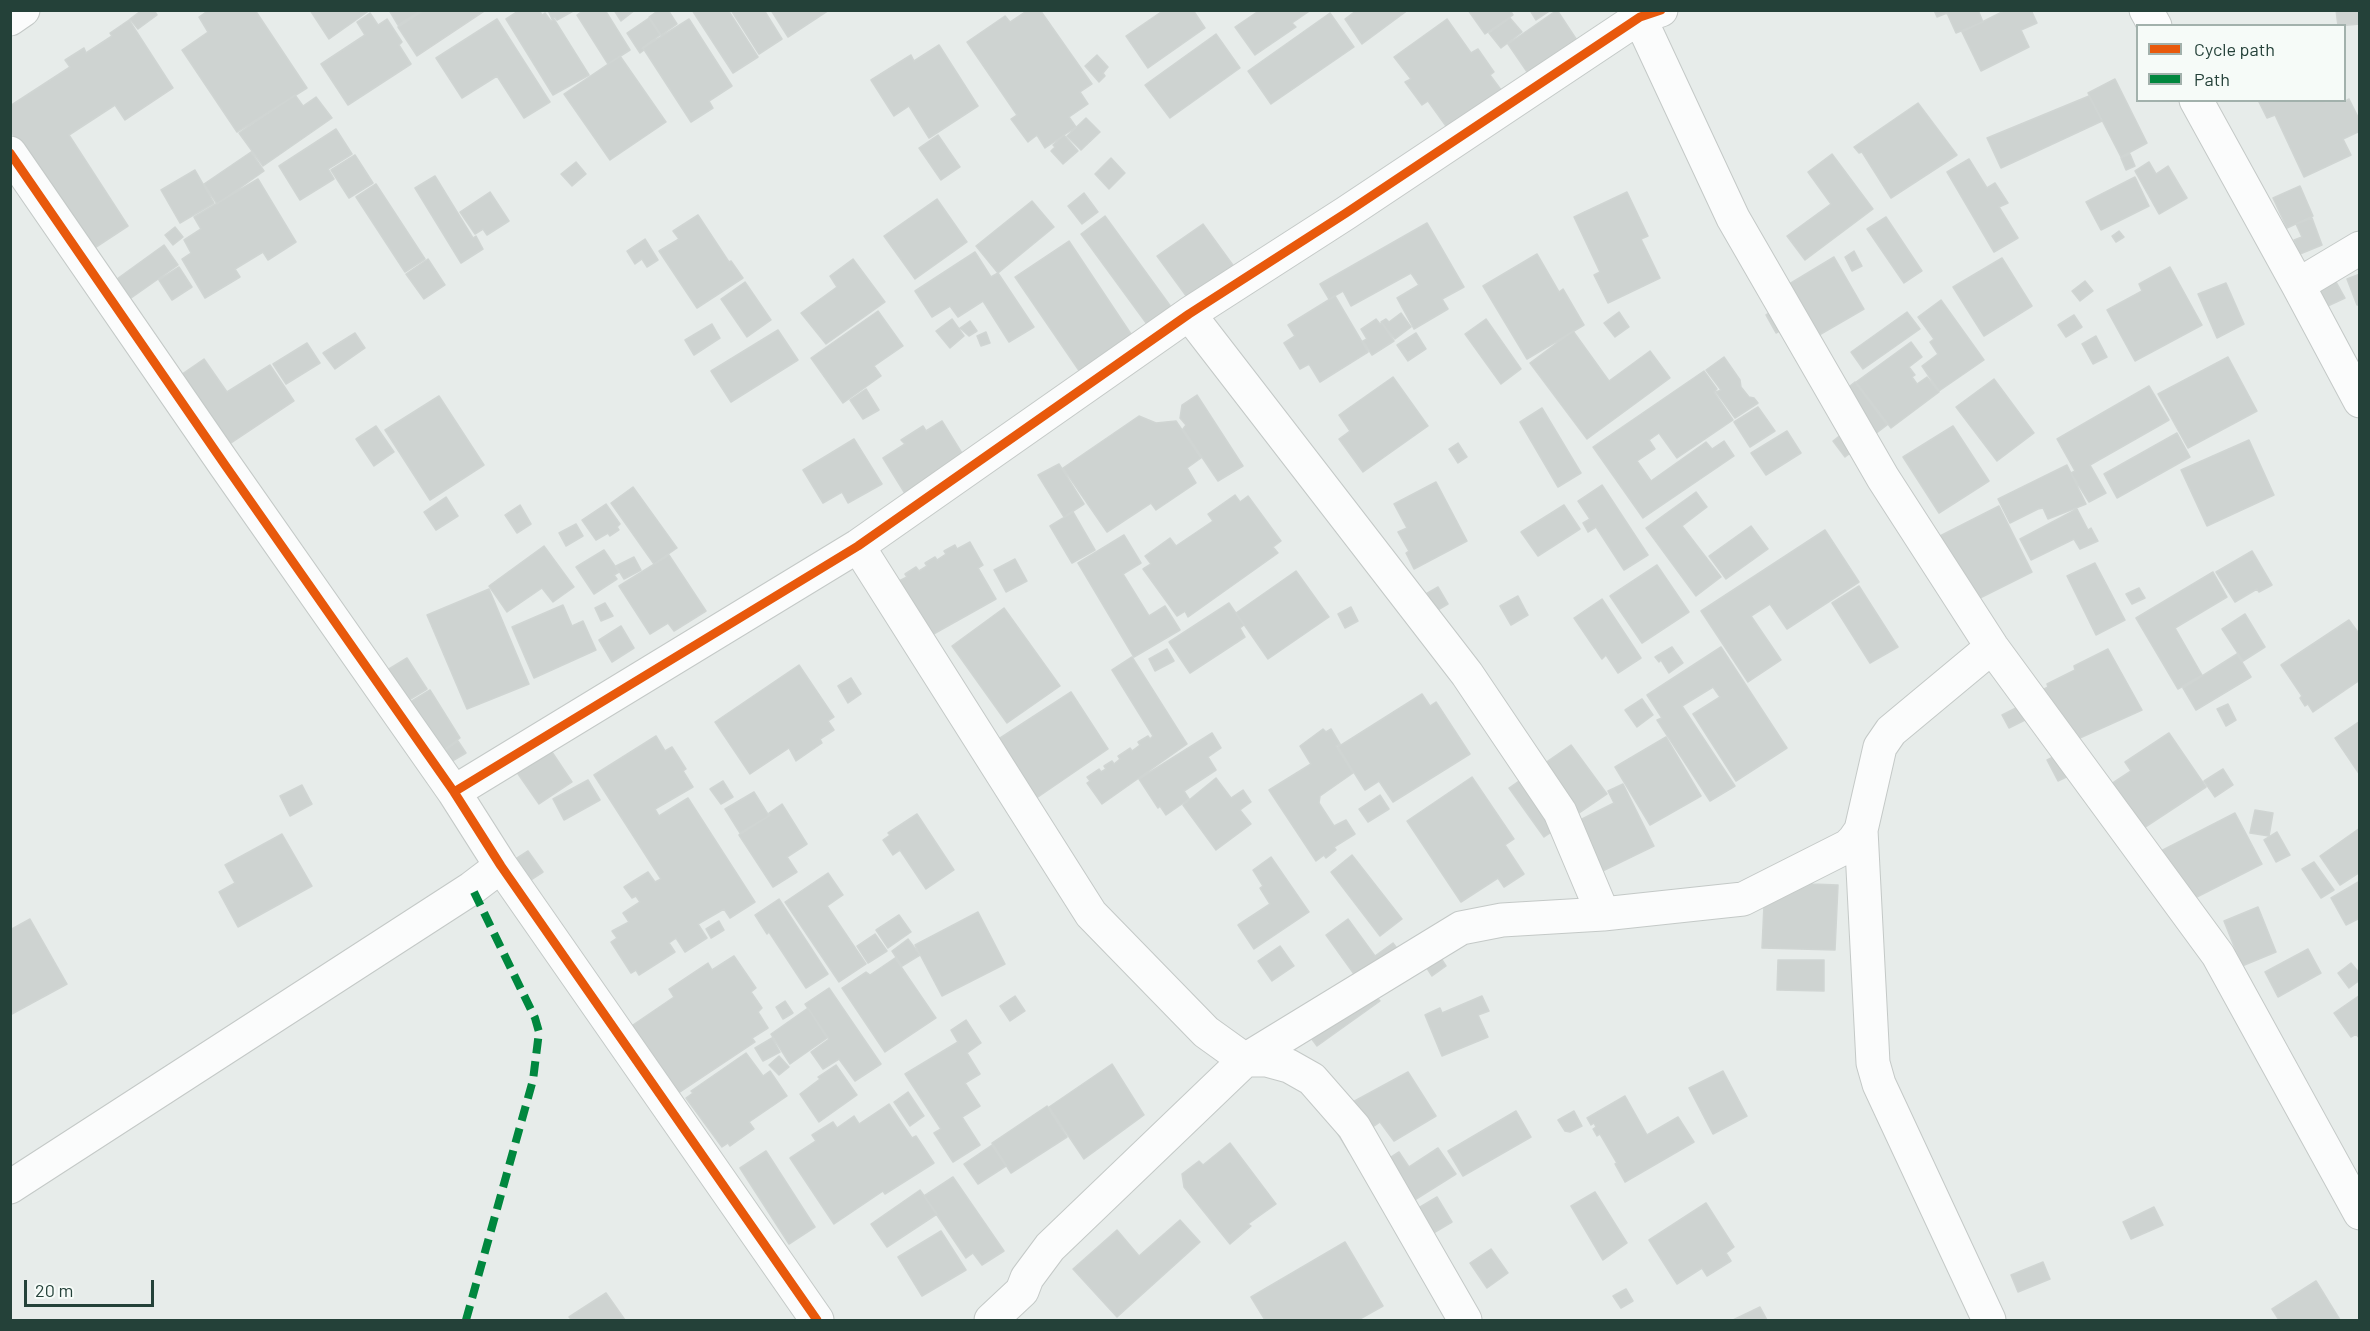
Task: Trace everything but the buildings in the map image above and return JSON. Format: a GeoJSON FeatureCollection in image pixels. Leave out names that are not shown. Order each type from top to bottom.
{"type":"FeatureCollection","features":[{"type":"Feature","properties":{"kind":"street"},"geometry":{"type":"LineString","coordinates":[[10,19],[23,10]]}},
{"type":"Feature","properties":{"kind":"street"},"geometry":{"type":"LineString","coordinates":[[2146,10],[2153,24]]}},
{"type":"Feature","properties":{"kind":"street"},"geometry":{"type":"LineString","coordinates":[[454,792],[858,546],[1189,314],[1346,213],[1645,13],[1733,218],[1883,478],[1992,647],[2218,955],[2360,1213]]}},
{"type":"Feature","properties":{"kind":"street"},"geometry":{"type":"LineString","coordinates":[[2197,102],[2360,401]]}},
{"type":"Feature","properties":{"kind":"street"},"geometry":{"type":"LineString","coordinates":[[10,153],[454,792],[501,867],[817,1320]]}},
{"type":"Feature","properties":{"kind":"street"},"geometry":{"type":"LineString","coordinates":[[2298,285],[2360,248]]}},
{"type":"Feature","properties":{"kind":"street"},"geometry":{"type":"LineString","coordinates":[[1189,314],[1467,674],[1560,812],[1603,914]]}},
{"type":"Feature","properties":{"kind":"street"},"geometry":{"type":"LineString","coordinates":[[858,546],[1091,914],[1206,1032],[1245,1060],[1267,1060],[1289,1066],[1312,1079],[1354,1126],[1465,1320]]}},
{"type":"Feature","properties":{"kind":"street"},"geometry":{"type":"LineString","coordinates":[[1989,1320],[1879,1084],[1873,1063],[1861,830],[1880,747],[1891,731],[1992,647]]}},
{"type":"Feature","properties":{"kind":"street"},"geometry":{"type":"LineString","coordinates":[[991,1320],[1022,1291],[1027,1278],[1050,1247],[1245,1060],[1461,928],[1502,920],[1603,914],[1743,899],[1848,846],[1861,830]]}},
{"type":"Feature","properties":{"kind":"street"},"geometry":{"type":"LineString","coordinates":[[10,1187],[462,895],[501,867]]}},
{"type":"Feature","properties":{"kind":"marked path"},"geometry":{"type":"LineString","coordinates":[[466,1320],[533,1080],[539,1032],[535,1018],[472,888]]}},
{"type":"Feature","properties":{"kind":"cycle path"},"geometry":{"type":"LineString","coordinates":[[454,792],[858,546],[1189,314],[1346,213],[1640,17],[1661,10]]}},
{"type":"Feature","properties":{"kind":"cycle path"},"geometry":{"type":"LineString","coordinates":[[10,153],[817,1320]]}}]}
